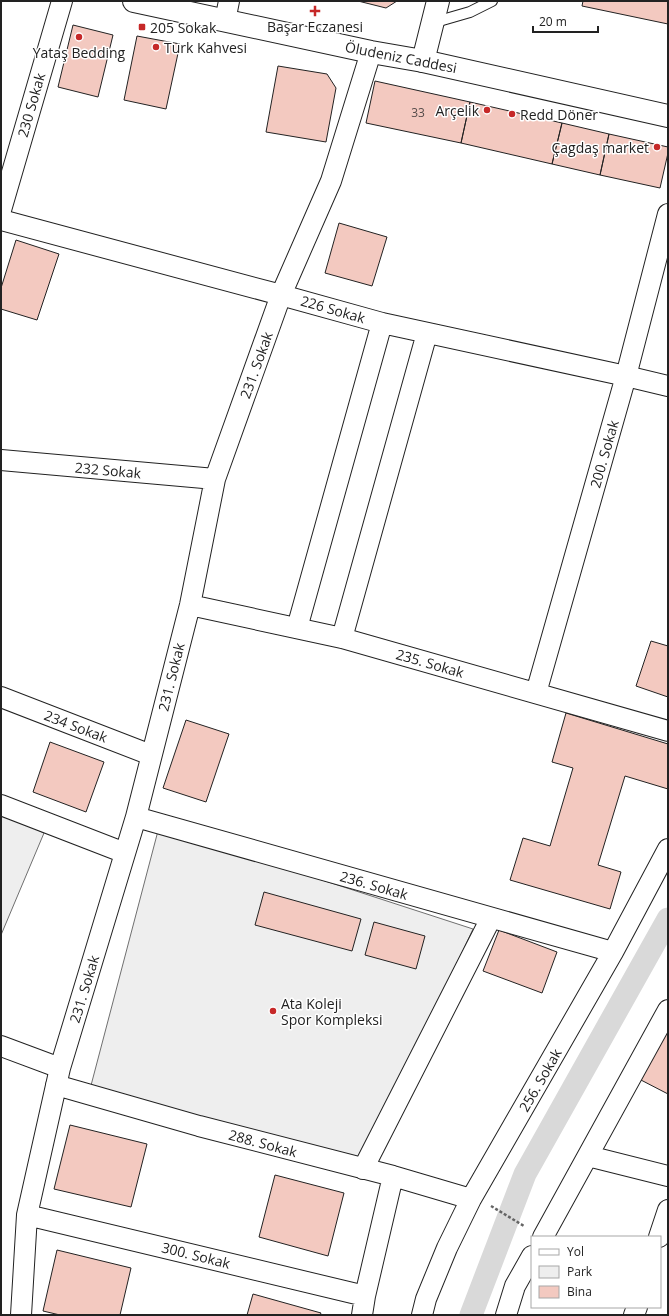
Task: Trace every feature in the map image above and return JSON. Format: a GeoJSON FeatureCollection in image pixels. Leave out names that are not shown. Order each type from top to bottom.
{"type":"FeatureCollection","features":[{"type":"Feature","properties":{"kind":"main road","name":"Öludeniz Caddesi"},"geometry":{"type":"LineString","coordinates":[[134,1],[227,11],[371,52],[423,61],[668,116]]}},
{"type":"Feature","properties":{"kind":"main road"},"geometry":{"type":"LineString","coordinates":[[423,61],[438,1]]}},
{"type":"Feature","properties":{"kind":"street","name":"230 Sokak"},"geometry":{"type":"LineString","coordinates":[[1,210],[62,1]]}},
{"type":"Feature","properties":{"kind":"street","name":"231. Sokak"},"geometry":{"type":"LineString","coordinates":[[21,1315],[28,1215],[58,1076],[136,817],[190,605],[215,479],[281,294],[332,181],[371,52]]}},
{"type":"Feature","properties":{"kind":"street","name":"200. Sokak"},"geometry":{"type":"LineString","coordinates":[[536,692],[626,376],[668,214]]}},
{"type":"Feature","properties":{"kind":"street","name":"226 Sokak"},"geometry":{"type":"LineString","coordinates":[[1,220],[281,294],[382,323],[668,386]]}},
{"type":"Feature","properties":{"kind":"street"},"geometry":{"type":"LineString","coordinates":[[297,628],[382,323]]}},
{"type":"Feature","properties":{"kind":"street"},"geometry":{"type":"LineString","coordinates":[[342,638],[427,333]]}},
{"type":"Feature","properties":{"kind":"street","name":"232 Sokak"},"geometry":{"type":"LineString","coordinates":[[1,460],[215,479]]}},
{"type":"Feature","properties":{"kind":"street","name":"235. Sokak"},"geometry":{"type":"LineString","coordinates":[[190,605],[342,638],[536,692],[668,731]]}},
{"type":"Feature","properties":{"kind":"street","name":"234 Sokak"},"geometry":{"type":"LineString","coordinates":[[1,697],[151,755]]}},
{"type":"Feature","properties":{"kind":"street"},"geometry":{"type":"LineString","coordinates":[[1,804],[125,853]]}},
{"type":"Feature","properties":{"kind":"street","name":"236. Sokak"},"geometry":{"type":"LineString","coordinates":[[136,817],[613,952]]}},
{"type":"Feature","properties":{"kind":"street","name":"256. Sokak"},"geometry":{"type":"LineString","coordinates":[[422,1315],[426,1299],[446,1248],[471,1199],[613,952],[668,849]]}},
{"type":"Feature","properties":{"kind":"street"},"geometry":{"type":"LineString","coordinates":[[363,1169],[491,918]]}},
{"type":"Feature","properties":{"kind":"street"},"geometry":{"type":"LineString","coordinates":[[543,1236],[668,1010]]}},
{"type":"Feature","properties":{"kind":"street","name":"288. Sokak"},"geometry":{"type":"LineString","coordinates":[[1,1046],[58,1076],[199,1126],[393,1176],[471,1199]]}},
{"type":"Feature","properties":{"kind":"street"},"geometry":{"type":"LineString","coordinates":[[588,1156],[668,1176]]}},
{"type":"Feature","properties":{"kind":"street"},"geometry":{"type":"LineString","coordinates":[[362,1315],[365,1296],[393,1176]]}},
{"type":"Feature","properties":{"kind":"street"},"geometry":{"type":"LineString","coordinates":[[659,1236],[668,1210]]}},
{"type":"Feature","properties":{"kind":"street","name":"300. Sokak"},"geometry":{"type":"LineString","coordinates":[[28,1215],[365,1296]]}},
{"type":"Feature","properties":{"kind":"street"},"geometry":{"type":"LineString","coordinates":[[506,1315],[515,1286],[531,1258]]}},
{"type":"Feature","properties":{"kind":"lane"},"geometry":{"type":"LineString","coordinates":[[432,23],[470,12],[492,1]]}},
{"type":"Feature","properties":{"kind":"path"},"geometry":{"type":"LineString","coordinates":[[491,1206],[525,1227]]}},
{"type":"Feature","properties":{"kind":"green space"},"geometry":{"type":"Polygon","coordinates":[[[1,812],[44,833],[1,935],[1,812]]]}},
{"type":"Feature","properties":{"kind":"green space","name":"Ata Koleji Spor Kompleksi"},"geometry":{"type":"Polygon","coordinates":[[[159,827],[473,929],[365,1162],[89,1093],[159,827]]]}},
{"type":"Feature","properties":{"kind":"building"},"geometry":{"type":"Polygon","coordinates":[[[358,1],[397,1],[386,8],[358,1]]]}},
{"type":"Feature","properties":{"kind":"building"},"geometry":{"type":"Polygon","coordinates":[[[583,1],[668,1],[668,24],[582,6],[583,1]]]}},
{"type":"Feature","properties":{"kind":"building"},"geometry":{"type":"Polygon","coordinates":[[[73,25],[113,35],[98,97],[58,87],[73,25]]]}},
{"type":"Feature","properties":{"kind":"building"},"geometry":{"type":"Polygon","coordinates":[[[137,36],[180,44],[166,109],[124,100],[137,36]]]}},
{"type":"Feature","properties":{"kind":"building"},"geometry":{"type":"Polygon","coordinates":[[[278,66],[327,74],[336,88],[326,142],[266,132],[278,66]]]}},
{"type":"Feature","properties":{"kind":"building"},"geometry":{"type":"Polygon","coordinates":[[[375,81],[470,102],[461,143],[366,123],[375,81]]]}},
{"type":"Feature","properties":{"kind":"building"},"geometry":{"type":"Polygon","coordinates":[[[470,102],[562,123],[552,164],[461,143],[470,102]]]}},
{"type":"Feature","properties":{"kind":"building"},"geometry":{"type":"Polygon","coordinates":[[[562,123],[609,134],[600,175],[552,164],[562,123]]]}},
{"type":"Feature","properties":{"kind":"building"},"geometry":{"type":"Polygon","coordinates":[[[609,134],[668,147],[660,188],[600,175],[609,134]]]}},
{"type":"Feature","properties":{"kind":"building"},"geometry":{"type":"Polygon","coordinates":[[[339,223],[387,237],[372,286],[325,273],[339,223]]]}},
{"type":"Feature","properties":{"kind":"building"},"geometry":{"type":"Polygon","coordinates":[[[16,240],[59,254],[37,320],[1,309],[1,288],[16,240]]]}},
{"type":"Feature","properties":{"kind":"building"},"geometry":{"type":"Polygon","coordinates":[[[651,641],[668,646],[668,697],[636,686],[651,641]]]}},
{"type":"Feature","properties":{"kind":"building"},"geometry":{"type":"Polygon","coordinates":[[[566,713],[668,744],[668,789],[625,776],[598,865],[621,872],[610,909],[510,880],[523,838],[550,846],[573,768],[552,762],[566,713]]]}},
{"type":"Feature","properties":{"kind":"building"},"geometry":{"type":"Polygon","coordinates":[[[186,720],[229,734],[206,802],[163,788],[186,720]]]}},
{"type":"Feature","properties":{"kind":"building"},"geometry":{"type":"Polygon","coordinates":[[[50,742],[104,762],[86,812],[33,792],[50,742]]]}},
{"type":"Feature","properties":{"kind":"building"},"geometry":{"type":"Polygon","coordinates":[[[264,892],[361,919],[352,951],[255,925],[264,892]]]}},
{"type":"Feature","properties":{"kind":"building"},"geometry":{"type":"Polygon","coordinates":[[[374,922],[425,936],[416,969],[365,955],[374,922]]]}},
{"type":"Feature","properties":{"kind":"building"},"geometry":{"type":"Polygon","coordinates":[[[499,930],[557,952],[542,993],[483,971],[499,930]]]}},
{"type":"Feature","properties":{"kind":"building"},"geometry":{"type":"Polygon","coordinates":[[[668,1024],[668,1094],[639,1079],[668,1024]]]}},
{"type":"Feature","properties":{"kind":"building"},"geometry":{"type":"Polygon","coordinates":[[[70,1125],[147,1144],[131,1207],[54,1189],[70,1125]]]}},
{"type":"Feature","properties":{"kind":"building"},"geometry":{"type":"Polygon","coordinates":[[[275,1175],[344,1193],[328,1256],[259,1237],[275,1175]]]}},
{"type":"Feature","properties":{"kind":"building"},"geometry":{"type":"Polygon","coordinates":[[[57,1250],[131,1268],[120,1315],[60,1315],[43,1311],[57,1250]]]}},
{"type":"Feature","properties":{"kind":"building"},"geometry":{"type":"Polygon","coordinates":[[[253,1294],[321,1313],[320,1315],[247,1315],[253,1294]]]}},
{"type":"Feature","properties":{"kind":"waterway"},"geometry":{"type":"LineString","coordinates":[[471,1315],[525,1174],[668,919]]}},
{"type":"Feature","properties":{"kind":"place","name":"Başar Eczanesi"},"geometry":{"type":"Point","coordinates":[315,11]}},
{"type":"Feature","properties":{"kind":"place","name":"205 Sokak"},"geometry":{"type":"Point","coordinates":[142,27]}},
{"type":"Feature","properties":{"kind":"place","name":"Yataş Bedding"},"geometry":{"type":"Point","coordinates":[79,37]}},
{"type":"Feature","properties":{"kind":"place","name":"Turk Kahvesi"},"geometry":{"type":"Point","coordinates":[156,47]}},
{"type":"Feature","properties":{"kind":"place","name":"Arçelik"},"geometry":{"type":"Point","coordinates":[487,110]}},
{"type":"Feature","properties":{"kind":"place","name":"Redd Döner"},"geometry":{"type":"Point","coordinates":[512,114]}},
{"type":"Feature","properties":{"kind":"place","name":"Çagdaş market"},"geometry":{"type":"Point","coordinates":[657,147]}},
{"type":"Feature","properties":{"kind":"place","name":"Ata Koleji Spor Kompleksi"},"geometry":{"type":"Point","coordinates":[273,1011]}}]}
